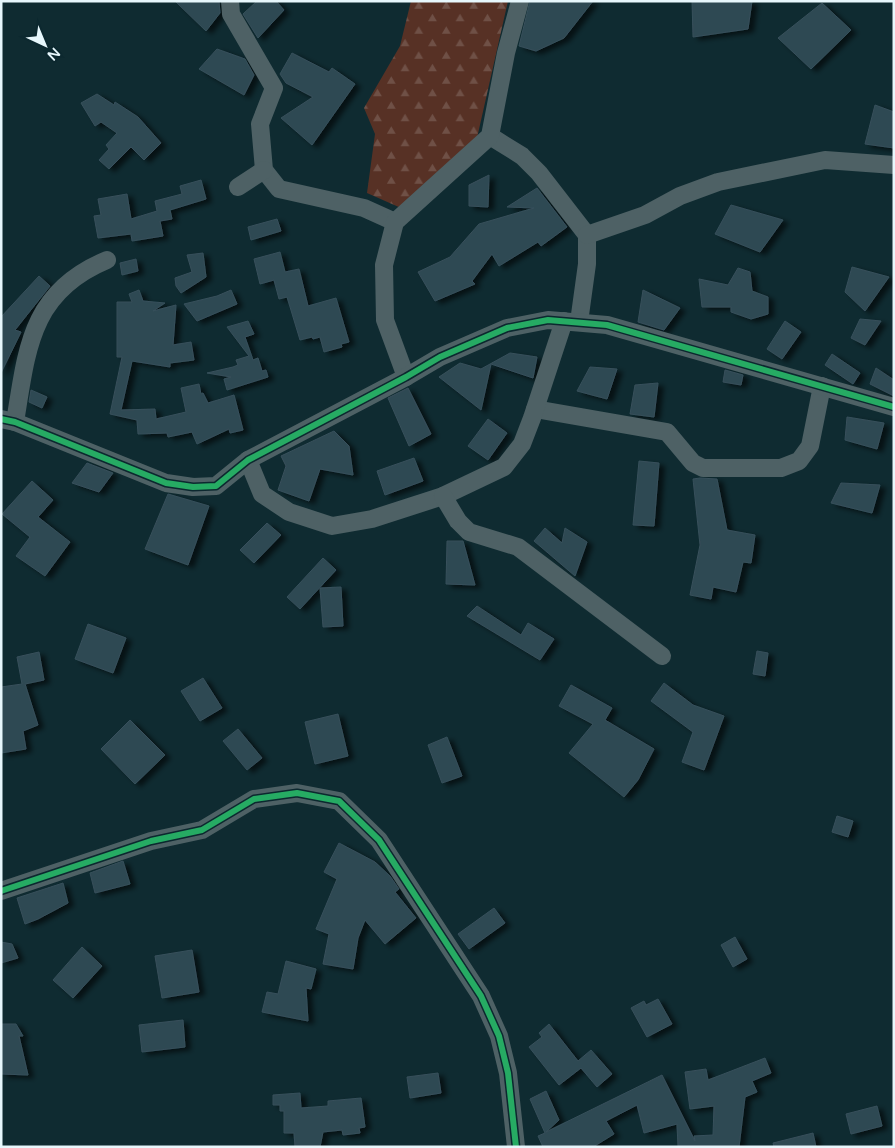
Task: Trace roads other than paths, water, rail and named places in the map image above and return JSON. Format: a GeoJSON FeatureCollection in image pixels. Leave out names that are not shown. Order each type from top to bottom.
{"type":"FeatureCollection","features":[{"type":"Feature","properties":{"kind":"street"},"geometry":{"type":"LineString","coordinates":[[230,1],[231,14],[274,88],[260,124],[264,170],[279,189],[364,208],[395,222]]}},
{"type":"Feature","properties":{"kind":"street"},"geometry":{"type":"LineString","coordinates":[[406,377],[385,320],[384,265],[395,222],[490,136],[506,53],[520,1]]}},
{"type":"Feature","properties":{"kind":"street"},"geometry":{"type":"LineString","coordinates":[[248,460],[262,494],[289,512],[332,526],[372,519],[443,496],[504,467],[522,444],[571,322],[587,264],[587,235],[539,173],[522,156],[490,136]]}},
{"type":"Feature","properties":{"kind":"street"},"geometry":{"type":"LineString","coordinates":[[587,235],[645,215],[680,196],[718,182],[825,160],[894,164]]}},
{"type":"Feature","properties":{"kind":"street"},"geometry":{"type":"LineString","coordinates":[[238,187],[264,170]]}},
{"type":"Feature","properties":{"kind":"street"},"geometry":{"type":"LineString","coordinates":[[107,260],[77,276],[52,298],[33,331],[8,420],[166,483],[193,487],[216,486],[248,460],[406,377],[440,357],[507,328],[548,320],[607,325],[894,407]]}},
{"type":"Feature","properties":{"kind":"street"},"geometry":{"type":"LineString","coordinates":[[535,409],[667,432],[693,463],[703,468],[781,468],[799,461],[810,446],[822,386]]}},
{"type":"Feature","properties":{"kind":"street"},"geometry":{"type":"LineString","coordinates":[[443,496],[458,521],[469,532],[518,547],[662,656]]}},
{"type":"Feature","properties":{"kind":"street"},"geometry":{"type":"LineString","coordinates":[[1,891],[151,841],[202,830],[254,799],[297,793],[339,802],[379,840],[481,996],[499,1036],[508,1073],[516,1147]]}}]}
